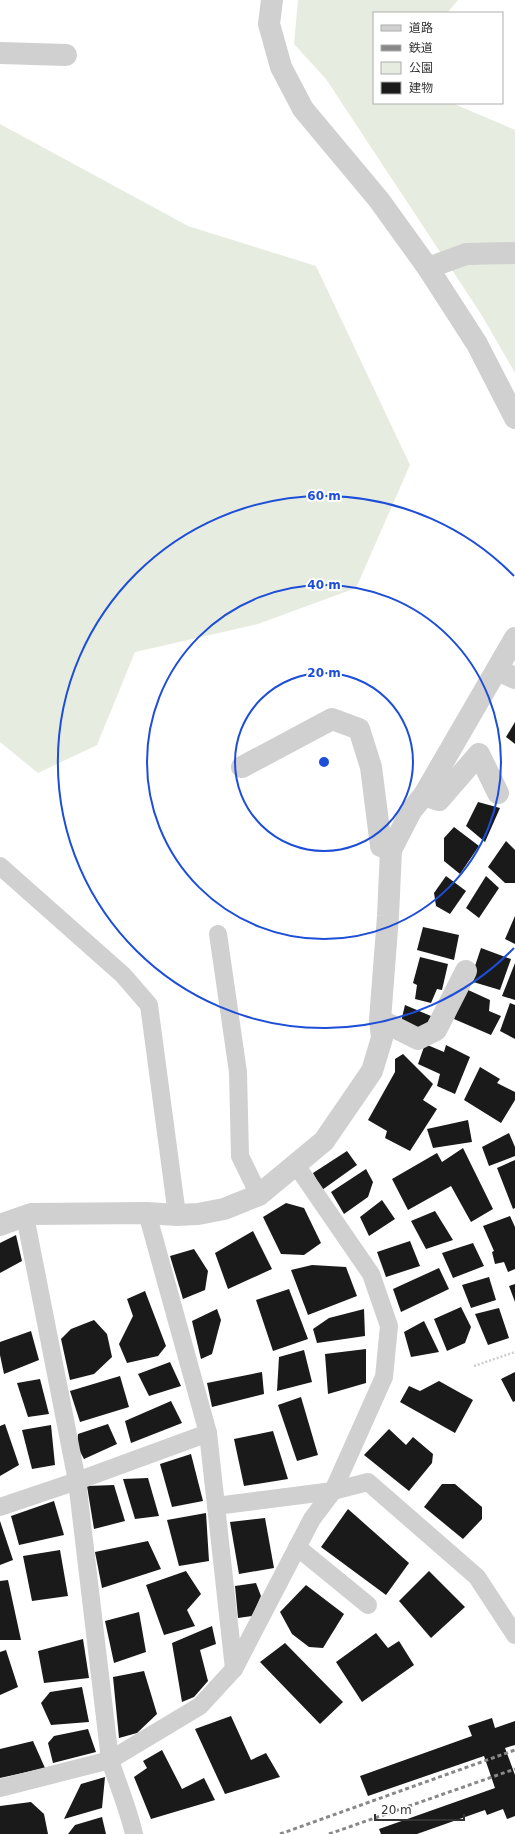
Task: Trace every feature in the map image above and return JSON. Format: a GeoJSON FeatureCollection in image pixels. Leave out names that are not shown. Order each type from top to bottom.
{"type":"FeatureCollection","features":[{"type":"Feature","properties":{"kind":"street"},"geometry":{"type":"LineString","coordinates":[[272,0],[269,24],[279,60],[281,67],[303,109],[379,200],[428,268],[477,344],[515,418]]}},
{"type":"Feature","properties":{"kind":"street"},"geometry":{"type":"LineString","coordinates":[[0,53],[66,55]]}},
{"type":"Feature","properties":{"kind":"street"},"geometry":{"type":"LineString","coordinates":[[428,268],[466,254],[515,253]]}},
{"type":"Feature","properties":{"kind":"street"},"geometry":{"type":"LineString","coordinates":[[0,1225],[31,1214],[147,1213],[177,1215],[198,1214],[224,1209],[259,1195],[324,1142],[372,1071],[382,1038],[380,1020],[388,916],[391,850],[411,811],[424,795],[506,674],[515,638]]}},
{"type":"Feature","properties":{"kind":"street"},"geometry":{"type":"LineString","coordinates":[[242,767],[332,719],[360,729],[371,767],[381,846],[391,850]]}},
{"type":"Feature","properties":{"kind":"street"},"geometry":{"type":"LineString","coordinates":[[424,795],[439,800],[479,754],[498,793]]}},
{"type":"Feature","properties":{"kind":"street"},"geometry":{"type":"LineString","coordinates":[[380,1020],[418,1039],[436,1030],[466,971]]}},
{"type":"Feature","properties":{"kind":"lane"},"geometry":{"type":"LineString","coordinates":[[0,866],[123,975],[149,1005],[177,1215]]}},
{"type":"Feature","properties":{"kind":"lane"},"geometry":{"type":"LineString","coordinates":[[218,934],[238,1072],[240,1156],[259,1195]]}},
{"type":"Feature","properties":{"kind":"lane"},"geometry":{"type":"LineString","coordinates":[[0,1788],[110,1760],[200,1706],[234,1669],[312,1519],[333,1491],[384,1377],[389,1326],[371,1274],[296,1165]]}},
{"type":"Feature","properties":{"kind":"lane"},"geometry":{"type":"LineString","coordinates":[[147,1213],[208,1433],[234,1669]]}},
{"type":"Feature","properties":{"kind":"lane"},"geometry":{"type":"LineString","coordinates":[[25,1216],[77,1481],[110,1760],[127,1806],[134,1834]]}},
{"type":"Feature","properties":{"kind":"lane"},"geometry":{"type":"LineString","coordinates":[[0,1507],[77,1481],[208,1433]]}},
{"type":"Feature","properties":{"kind":"lane"},"geometry":{"type":"LineString","coordinates":[[216,1506],[333,1491],[368,1482],[477,1577],[515,1635]]}},
{"type":"Feature","properties":{"kind":"lane"},"geometry":{"type":"LineString","coordinates":[[297,1548],[368,1605]]}},
{"type":"Feature","properties":{"kind":"path"},"geometry":{"type":"LineString","coordinates":[[474,1366],[515,1352]]}},
{"type":"Feature","properties":{"kind":"green space"},"geometry":{"type":"Polygon","coordinates":[[[298,0],[458,0],[448,12],[373,12],[373,104],[454,104],[515,130],[515,373],[481,314],[326,79],[294,44],[298,0]]]}},
{"type":"Feature","properties":{"kind":"green space"},"geometry":{"type":"Polygon","coordinates":[[[0,124],[188,226],[316,266],[410,465],[356,588],[258,624],[135,652],[97,745],[38,773],[0,742],[0,124]]]}},
{"type":"Feature","properties":{"kind":"building"},"geometry":{"type":"Polygon","coordinates":[[[515,722],[515,744],[506,737],[515,722]]]}},
{"type":"Feature","properties":{"kind":"building"},"geometry":{"type":"Polygon","coordinates":[[[478,802],[500,808],[485,842],[466,826],[478,802]]]}},
{"type":"Feature","properties":{"kind":"building"},"geometry":{"type":"Polygon","coordinates":[[[454,827],[479,846],[460,874],[444,861],[444,838],[454,827]]]}},
{"type":"Feature","properties":{"kind":"building"},"geometry":{"type":"Polygon","coordinates":[[[506,841],[515,850],[515,883],[505,883],[488,867],[506,841]]]}},
{"type":"Feature","properties":{"kind":"building"},"geometry":{"type":"Polygon","coordinates":[[[446,876],[466,891],[450,914],[436,906],[434,893],[446,876]]]}},
{"type":"Feature","properties":{"kind":"building"},"geometry":{"type":"Polygon","coordinates":[[[486,876],[499,888],[479,918],[466,908],[486,876]]]}},
{"type":"Feature","properties":{"kind":"building"},"geometry":{"type":"Polygon","coordinates":[[[515,916],[515,944],[505,939],[515,916]]]}},
{"type":"Feature","properties":{"kind":"building"},"geometry":{"type":"Polygon","coordinates":[[[423,927],[459,935],[454,960],[417,950],[423,927]]]}},
{"type":"Feature","properties":{"kind":"building"},"geometry":{"type":"Polygon","coordinates":[[[481,948],[511,959],[500,990],[470,981],[481,948]]]}},
{"type":"Feature","properties":{"kind":"building"},"geometry":{"type":"Polygon","coordinates":[[[420,957],[448,964],[442,990],[437,989],[431,1003],[415,999],[417,985],[413,983],[420,957]]]}},
{"type":"Feature","properties":{"kind":"building"},"geometry":{"type":"Polygon","coordinates":[[[515,963],[515,1000],[502,996],[515,963]]]}},
{"type":"Feature","properties":{"kind":"building"},"geometry":{"type":"Polygon","coordinates":[[[466,989],[490,1000],[489,1011],[501,1016],[491,1035],[454,1019],[466,989]]]}},
{"type":"Feature","properties":{"kind":"building"},"geometry":{"type":"Polygon","coordinates":[[[510,1003],[515,1005],[515,1039],[500,1031],[510,1003]]]}},
{"type":"Feature","properties":{"kind":"building"},"geometry":{"type":"Polygon","coordinates":[[[405,1005],[431,1016],[424,1030],[401,1022],[405,1005]]]}},
{"type":"Feature","properties":{"kind":"building"},"geometry":{"type":"Polygon","coordinates":[[[425,1044],[444,1052],[446,1045],[470,1057],[455,1094],[437,1086],[440,1074],[418,1064],[425,1044]]]}},
{"type":"Feature","properties":{"kind":"building"},"geometry":{"type":"Polygon","coordinates":[[[403,1054],[433,1084],[423,1100],[437,1109],[410,1151],[385,1138],[387,1131],[368,1120],[395,1072],[395,1059],[403,1054]]]}},
{"type":"Feature","properties":{"kind":"building"},"geometry":{"type":"Polygon","coordinates":[[[480,1067],[500,1079],[497,1083],[515,1092],[515,1100],[501,1123],[464,1100],[480,1067]]]}},
{"type":"Feature","properties":{"kind":"building"},"geometry":{"type":"Polygon","coordinates":[[[468,1120],[472,1142],[433,1148],[427,1129],[468,1120]]]}},
{"type":"Feature","properties":{"kind":"building"},"geometry":{"type":"Polygon","coordinates":[[[509,1133],[515,1147],[515,1156],[489,1166],[482,1147],[509,1133]]]}},
{"type":"Feature","properties":{"kind":"building"},"geometry":{"type":"Polygon","coordinates":[[[463,1148],[493,1209],[471,1222],[451,1186],[408,1210],[392,1179],[437,1153],[442,1162],[463,1148]]]}},
{"type":"Feature","properties":{"kind":"building"},"geometry":{"type":"Polygon","coordinates":[[[347,1151],[357,1165],[322,1190],[313,1173],[347,1151]]]}},
{"type":"Feature","properties":{"kind":"building"},"geometry":{"type":"Polygon","coordinates":[[[515,1160],[515,1208],[513,1209],[497,1168],[515,1160]]]}},
{"type":"Feature","properties":{"kind":"building"},"geometry":{"type":"Polygon","coordinates":[[[366,1169],[373,1182],[368,1197],[344,1214],[331,1192],[366,1169]]]}},
{"type":"Feature","properties":{"kind":"building"},"geometry":{"type":"Polygon","coordinates":[[[382,1200],[395,1219],[369,1236],[360,1217],[382,1200]]]}},
{"type":"Feature","properties":{"kind":"building"},"geometry":{"type":"Polygon","coordinates":[[[286,1203],[304,1208],[321,1243],[304,1255],[281,1254],[263,1217],[286,1203]]]}},
{"type":"Feature","properties":{"kind":"building"},"geometry":{"type":"Polygon","coordinates":[[[435,1211],[453,1240],[426,1249],[411,1221],[435,1211]]]}},
{"type":"Feature","properties":{"kind":"building"},"geometry":{"type":"Polygon","coordinates":[[[510,1216],[515,1227],[515,1269],[508,1272],[504,1262],[495,1264],[492,1252],[494,1251],[483,1226],[510,1216]]]}},
{"type":"Feature","properties":{"kind":"building"},"geometry":{"type":"Polygon","coordinates":[[[253,1231],[272,1269],[228,1289],[215,1253],[253,1231]]]}},
{"type":"Feature","properties":{"kind":"building"},"geometry":{"type":"Polygon","coordinates":[[[16,1235],[22,1261],[0,1273],[0,1243],[16,1235]]]}},
{"type":"Feature","properties":{"kind":"building"},"geometry":{"type":"Polygon","coordinates":[[[410,1241],[420,1266],[386,1277],[377,1252],[410,1241]]]}},
{"type":"Feature","properties":{"kind":"building"},"geometry":{"type":"Polygon","coordinates":[[[473,1243],[484,1266],[453,1278],[442,1253],[473,1243]]]}},
{"type":"Feature","properties":{"kind":"building"},"geometry":{"type":"Polygon","coordinates":[[[194,1249],[208,1271],[205,1290],[183,1299],[170,1256],[194,1249]]]}},
{"type":"Feature","properties":{"kind":"building"},"geometry":{"type":"Polygon","coordinates":[[[312,1265],[346,1267],[357,1296],[308,1315],[291,1270],[312,1265]]]}},
{"type":"Feature","properties":{"kind":"building"},"geometry":{"type":"Polygon","coordinates":[[[439,1268],[449,1289],[401,1312],[393,1289],[439,1268]]]}},
{"type":"Feature","properties":{"kind":"building"},"geometry":{"type":"Polygon","coordinates":[[[489,1277],[496,1300],[471,1308],[462,1285],[489,1277]]]}},
{"type":"Feature","properties":{"kind":"building"},"geometry":{"type":"Polygon","coordinates":[[[515,1284],[515,1302],[509,1286],[515,1284]]]}},
{"type":"Feature","properties":{"kind":"building"},"geometry":{"type":"Polygon","coordinates":[[[289,1289],[308,1339],[273,1351],[256,1300],[289,1289]]]}},
{"type":"Feature","properties":{"kind":"building"},"geometry":{"type":"Polygon","coordinates":[[[145,1291],[166,1346],[158,1356],[127,1363],[119,1344],[133,1316],[127,1299],[145,1291]]]}},
{"type":"Feature","properties":{"kind":"building"},"geometry":{"type":"Polygon","coordinates":[[[461,1307],[471,1327],[465,1343],[447,1351],[434,1319],[461,1307]]]}},
{"type":"Feature","properties":{"kind":"building"},"geometry":{"type":"Polygon","coordinates":[[[499,1308],[509,1338],[488,1345],[475,1314],[499,1308]]]}},
{"type":"Feature","properties":{"kind":"building"},"geometry":{"type":"Polygon","coordinates":[[[217,1309],[221,1320],[212,1354],[201,1359],[192,1321],[217,1309]]]}},
{"type":"Feature","properties":{"kind":"building"},"geometry":{"type":"Polygon","coordinates":[[[364,1309],[365,1336],[317,1343],[313,1329],[329,1318],[364,1309]]]}},
{"type":"Feature","properties":{"kind":"building"},"geometry":{"type":"Polygon","coordinates":[[[94,1320],[107,1334],[112,1357],[94,1374],[70,1380],[61,1339],[71,1329],[94,1320]]]}},
{"type":"Feature","properties":{"kind":"building"},"geometry":{"type":"Polygon","coordinates":[[[424,1321],[439,1352],[411,1357],[404,1332],[424,1321]]]}},
{"type":"Feature","properties":{"kind":"building"},"geometry":{"type":"Polygon","coordinates":[[[31,1331],[39,1360],[4,1374],[0,1355],[0,1342],[31,1331]]]}},
{"type":"Feature","properties":{"kind":"building"},"geometry":{"type":"Polygon","coordinates":[[[366,1349],[366,1383],[328,1394],[325,1354],[366,1349]]]}},
{"type":"Feature","properties":{"kind":"building"},"geometry":{"type":"Polygon","coordinates":[[[304,1350],[312,1382],[277,1391],[279,1357],[304,1350]]]}},
{"type":"Feature","properties":{"kind":"building"},"geometry":{"type":"Polygon","coordinates":[[[170,1362],[181,1386],[149,1396],[138,1374],[170,1362]]]}},
{"type":"Feature","properties":{"kind":"building"},"geometry":{"type":"Polygon","coordinates":[[[262,1372],[264,1394],[212,1407],[207,1383],[262,1372]]]}},
{"type":"Feature","properties":{"kind":"building"},"geometry":{"type":"Polygon","coordinates":[[[515,1372],[515,1401],[513,1402],[501,1379],[515,1372]]]}},
{"type":"Feature","properties":{"kind":"building"},"geometry":{"type":"Polygon","coordinates":[[[120,1376],[129,1407],[80,1422],[70,1391],[120,1376]]]}},
{"type":"Feature","properties":{"kind":"building"},"geometry":{"type":"Polygon","coordinates":[[[40,1379],[49,1414],[28,1417],[17,1383],[40,1379]]]}},
{"type":"Feature","properties":{"kind":"building"},"geometry":{"type":"Polygon","coordinates":[[[439,1381],[473,1400],[455,1433],[400,1402],[409,1386],[420,1391],[439,1381]]]}},
{"type":"Feature","properties":{"kind":"building"},"geometry":{"type":"Polygon","coordinates":[[[301,1397],[318,1455],[297,1461],[278,1405],[301,1397]]]}},
{"type":"Feature","properties":{"kind":"building"},"geometry":{"type":"Polygon","coordinates":[[[171,1401],[182,1423],[131,1443],[125,1421],[171,1401]]]}},
{"type":"Feature","properties":{"kind":"building"},"geometry":{"type":"Polygon","coordinates":[[[5,1424],[19,1465],[0,1476],[0,1426],[5,1424]]]}},
{"type":"Feature","properties":{"kind":"building"},"geometry":{"type":"Polygon","coordinates":[[[108,1424],[117,1444],[84,1459],[77,1446],[78,1434],[108,1424]]]}},
{"type":"Feature","properties":{"kind":"building"},"geometry":{"type":"Polygon","coordinates":[[[51,1425],[55,1465],[32,1469],[22,1430],[51,1425]]]}},
{"type":"Feature","properties":{"kind":"building"},"geometry":{"type":"Polygon","coordinates":[[[389,1429],[406,1445],[413,1437],[433,1454],[432,1463],[409,1491],[364,1455],[389,1429]]]}},
{"type":"Feature","properties":{"kind":"building"},"geometry":{"type":"Polygon","coordinates":[[[273,1431],[288,1479],[244,1486],[234,1439],[273,1431]]]}},
{"type":"Feature","properties":{"kind":"building"},"geometry":{"type":"Polygon","coordinates":[[[191,1454],[203,1501],[172,1507],[160,1464],[191,1454]]]}},
{"type":"Feature","properties":{"kind":"building"},"geometry":{"type":"Polygon","coordinates":[[[148,1478],[159,1516],[135,1519],[123,1479],[148,1478]]]}},
{"type":"Feature","properties":{"kind":"building"},"geometry":{"type":"Polygon","coordinates":[[[442,1484],[455,1484],[482,1507],[482,1519],[463,1539],[424,1507],[442,1484]]]}},
{"type":"Feature","properties":{"kind":"building"},"geometry":{"type":"Polygon","coordinates":[[[114,1485],[125,1521],[94,1529],[87,1486],[114,1485]]]}},
{"type":"Feature","properties":{"kind":"building"},"geometry":{"type":"Polygon","coordinates":[[[54,1501],[64,1535],[19,1545],[11,1516],[54,1501]]]}},
{"type":"Feature","properties":{"kind":"building"},"geometry":{"type":"Polygon","coordinates":[[[348,1509],[409,1563],[386,1595],[321,1547],[348,1509]]]}},
{"type":"Feature","properties":{"kind":"building"},"geometry":{"type":"Polygon","coordinates":[[[206,1513],[209,1561],[179,1566],[167,1520],[206,1513]]]}},
{"type":"Feature","properties":{"kind":"building"},"geometry":{"type":"Polygon","coordinates":[[[265,1518],[274,1568],[239,1574],[230,1522],[265,1518]]]}},
{"type":"Feature","properties":{"kind":"building"},"geometry":{"type":"Polygon","coordinates":[[[0,1521],[13,1560],[0,1565],[0,1521]]]}},
{"type":"Feature","properties":{"kind":"building"},"geometry":{"type":"Polygon","coordinates":[[[148,1541],[161,1569],[102,1588],[95,1552],[148,1541]]]}},
{"type":"Feature","properties":{"kind":"building"},"geometry":{"type":"Polygon","coordinates":[[[60,1550],[68,1596],[32,1601],[23,1556],[60,1550]]]}},
{"type":"Feature","properties":{"kind":"building"},"geometry":{"type":"Polygon","coordinates":[[[186,1571],[201,1594],[187,1610],[195,1626],[164,1635],[146,1585],[186,1571]]]}},
{"type":"Feature","properties":{"kind":"building"},"geometry":{"type":"Polygon","coordinates":[[[429,1571],[465,1607],[431,1638],[399,1601],[429,1571]]]}},
{"type":"Feature","properties":{"kind":"building"},"geometry":{"type":"Polygon","coordinates":[[[8,1580],[21,1640],[0,1640],[0,1581],[8,1580]]]}},
{"type":"Feature","properties":{"kind":"building"},"geometry":{"type":"Polygon","coordinates":[[[256,1583],[261,1596],[252,1616],[238,1618],[235,1586],[256,1583]]]}},
{"type":"Feature","properties":{"kind":"building"},"geometry":{"type":"Polygon","coordinates":[[[306,1585],[344,1614],[323,1648],[309,1647],[292,1634],[280,1612],[306,1585]]]}},
{"type":"Feature","properties":{"kind":"building"},"geometry":{"type":"Polygon","coordinates":[[[139,1612],[146,1652],[114,1663],[105,1621],[139,1612]]]}},
{"type":"Feature","properties":{"kind":"building"},"geometry":{"type":"Polygon","coordinates":[[[212,1626],[216,1644],[200,1650],[208,1681],[194,1697],[182,1702],[172,1643],[212,1626]]]}},
{"type":"Feature","properties":{"kind":"building"},"geometry":{"type":"Polygon","coordinates":[[[376,1633],[388,1648],[399,1641],[414,1665],[362,1702],[336,1662],[376,1633]]]}},
{"type":"Feature","properties":{"kind":"building"},"geometry":{"type":"Polygon","coordinates":[[[83,1639],[89,1678],[44,1683],[38,1651],[83,1639]]]}},
{"type":"Feature","properties":{"kind":"building"},"geometry":{"type":"Polygon","coordinates":[[[285,1643],[343,1702],[320,1724],[260,1662],[285,1643]]]}},
{"type":"Feature","properties":{"kind":"building"},"geometry":{"type":"Polygon","coordinates":[[[6,1650],[18,1687],[0,1695],[0,1652],[6,1650]]]}},
{"type":"Feature","properties":{"kind":"building"},"geometry":{"type":"Polygon","coordinates":[[[144,1671],[157,1714],[137,1733],[119,1738],[113,1677],[144,1671]]]}},
{"type":"Feature","properties":{"kind":"building"},"geometry":{"type":"Polygon","coordinates":[[[82,1687],[89,1722],[51,1725],[41,1703],[50,1692],[82,1687]]]}},
{"type":"Feature","properties":{"kind":"building"},"geometry":{"type":"Polygon","coordinates":[[[231,1716],[251,1760],[266,1753],[280,1777],[225,1794],[195,1729],[231,1716]]]}},
{"type":"Feature","properties":{"kind":"building"},"geometry":{"type":"Polygon","coordinates":[[[492,1718],[495,1728],[515,1721],[515,1745],[505,1748],[515,1775],[515,1816],[507,1819],[503,1809],[487,1815],[485,1810],[417,1834],[381,1834],[379,1829],[495,1788],[484,1756],[368,1796],[360,1776],[472,1736],[468,1726],[492,1718]]]}},
{"type":"Feature","properties":{"kind":"building"},"geometry":{"type":"Polygon","coordinates":[[[88,1729],[96,1752],[53,1763],[48,1743],[54,1736],[88,1729]]]}},
{"type":"Feature","properties":{"kind":"building"},"geometry":{"type":"Polygon","coordinates":[[[33,1741],[45,1768],[0,1778],[0,1749],[33,1741]]]}},
{"type":"Feature","properties":{"kind":"building"},"geometry":{"type":"Polygon","coordinates":[[[162,1750],[182,1789],[204,1778],[215,1800],[151,1819],[134,1777],[147,1768],[143,1761],[162,1750]]]}},
{"type":"Feature","properties":{"kind":"building"},"geometry":{"type":"Polygon","coordinates":[[[105,1777],[102,1808],[64,1819],[81,1784],[105,1777]]]}},
{"type":"Feature","properties":{"kind":"building"},"geometry":{"type":"Polygon","coordinates":[[[31,1802],[44,1814],[48,1834],[0,1834],[0,1806],[31,1802]]]}},
{"type":"Feature","properties":{"kind":"building"},"geometry":{"type":"Polygon","coordinates":[[[102,1817],[106,1834],[68,1834],[75,1825],[102,1817]]]}},
{"type":"Feature","properties":{"kind":"railway"},"geometry":{"type":"LineString","coordinates":[[280,1834],[515,1750]]}},
{"type":"Feature","properties":{"kind":"railway"},"geometry":{"type":"LineString","coordinates":[[329,1834],[515,1769]]}}]}
